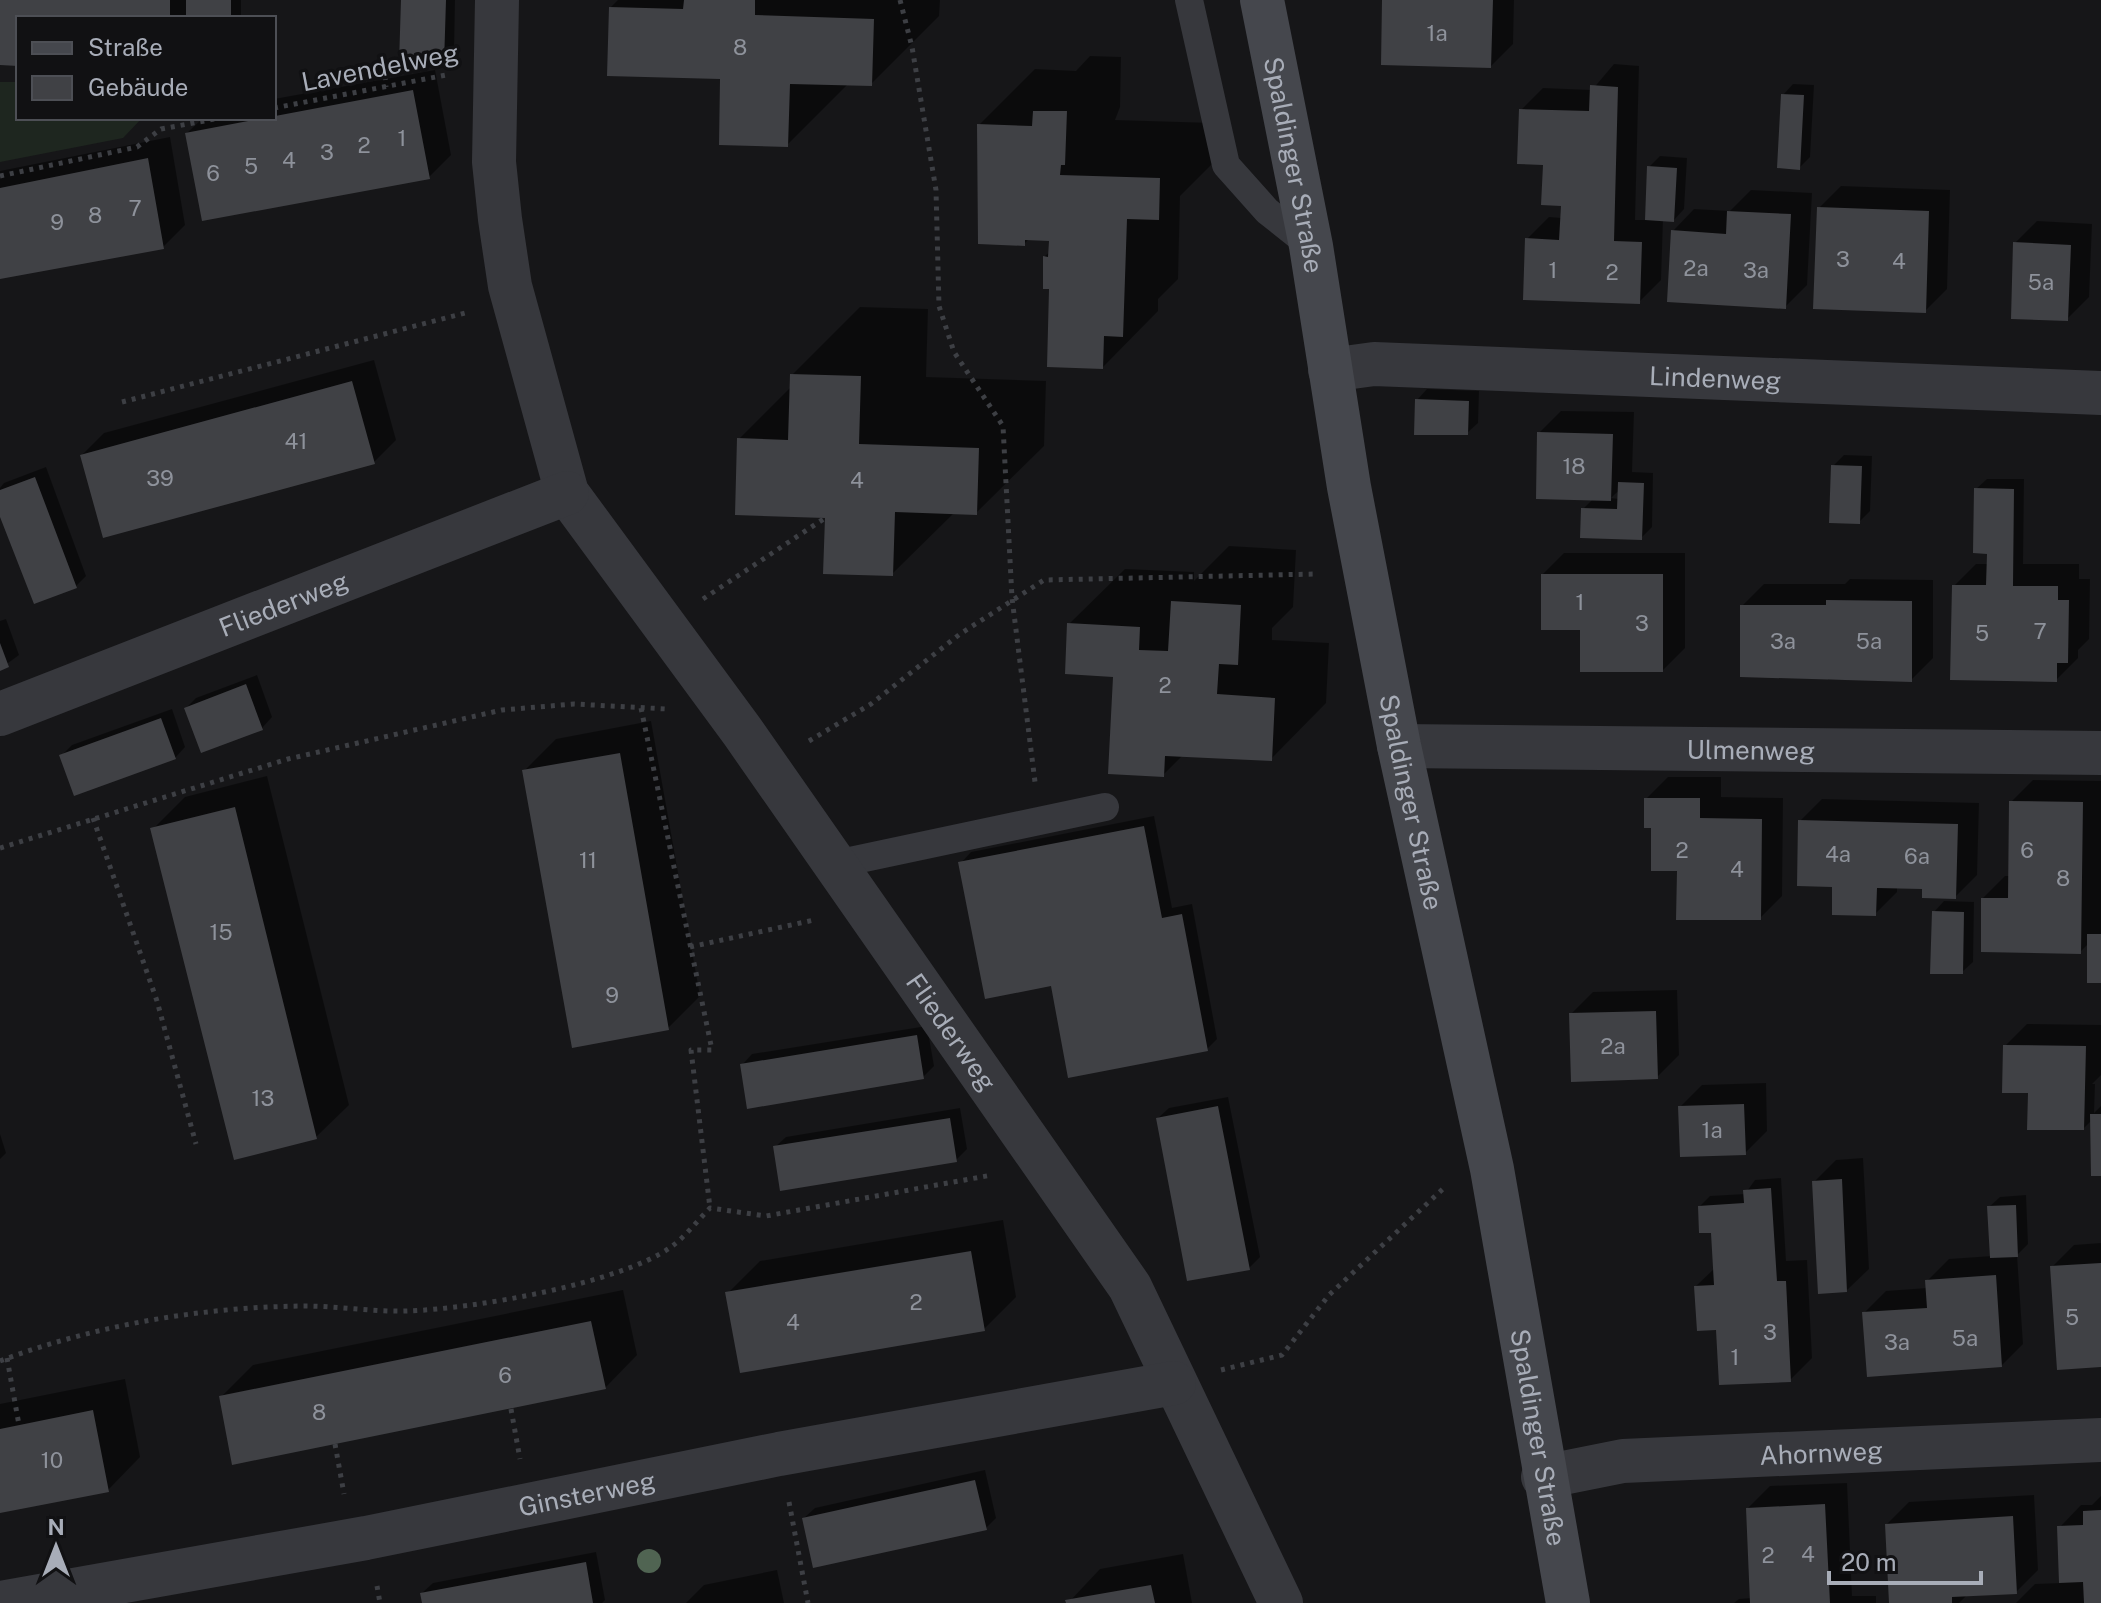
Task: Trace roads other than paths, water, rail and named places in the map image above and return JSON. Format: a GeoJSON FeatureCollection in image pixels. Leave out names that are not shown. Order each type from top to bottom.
{"type":"FeatureCollection","features":[{"type":"Feature","properties":{"kind":"street","name":"Fliederweg"},"geometry":{"type":"LineString","coordinates":[[497,0],[494,162],[510,286],[567,493],[766,765],[1130,1287],[1281,1603]]}},
{"type":"Feature","properties":{"kind":"street","name":"Spaldinger Straße"},"geometry":{"type":"LineString","coordinates":[[1262,0],[1311,246],[1330,370],[1399,746],[1492,1169],[1543,1477],[1568,1603]]}},
{"type":"Feature","properties":{"kind":"street","name":"Lindenweg"},"geometry":{"type":"LineString","coordinates":[[1330,370],[1374,364],[2101,393]]}},
{"type":"Feature","properties":{"kind":"street","name":"Fliederweg"},"geometry":{"type":"LineString","coordinates":[[0,714],[567,493]]}},
{"type":"Feature","properties":{"kind":"street","name":"Ulmenweg"},"geometry":{"type":"LineString","coordinates":[[1399,746],[2101,753]]}},
{"type":"Feature","properties":{"kind":"street","name":"Ginsterweg"},"geometry":{"type":"LineString","coordinates":[[1,1603],[366,1538],[779,1454],[1174,1383]]}},
{"type":"Feature","properties":{"kind":"street","name":"Ahornweg"},"geometry":{"type":"LineString","coordinates":[[1543,1477],[1623,1461],[2101,1440]]}},
{"type":"Feature","properties":{"kind":"lane"},"geometry":{"type":"LineString","coordinates":[[1189,0],[1226,165],[1267,211],[1311,246]]}},
{"type":"Feature","properties":{"kind":"lane"},"geometry":{"type":"LineString","coordinates":[[836,864],[1105,807]]}}]}
